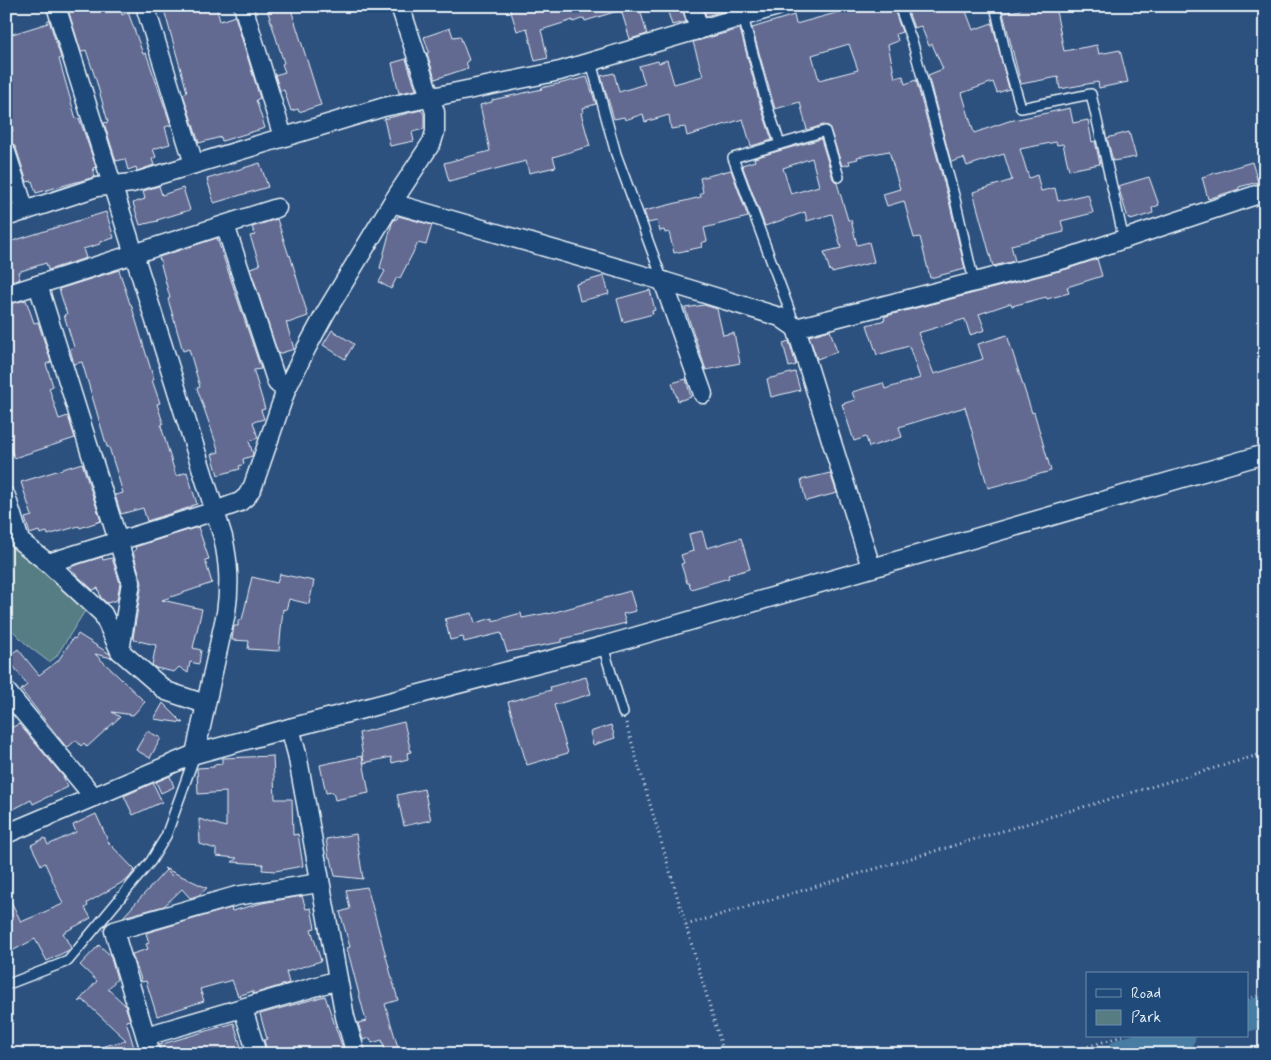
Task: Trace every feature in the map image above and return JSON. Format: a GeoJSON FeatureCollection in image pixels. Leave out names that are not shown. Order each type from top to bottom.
{"type":"FeatureCollection","features":[{"type":"Feature","properties":{"kind":"street"},"geometry":{"type":"LineString","coordinates":[[56,6],[114,185],[215,511],[228,559],[229,590],[195,754]]}},
{"type":"Feature","properties":{"kind":"street"},"geometry":{"type":"LineString","coordinates":[[145,6],[194,164]]}},
{"type":"Feature","properties":{"kind":"street"},"geometry":{"type":"LineString","coordinates":[[243,6],[283,137]]}},
{"type":"Feature","properties":{"kind":"street"},"geometry":{"type":"LineString","coordinates":[[48,563],[215,511],[240,502],[247,496],[253,486],[286,390],[326,312],[392,203],[432,142],[436,132],[435,112],[400,6]]}},
{"type":"Feature","properties":{"kind":"street"},"geometry":{"type":"LineString","coordinates":[[692,6],[699,30]]}},
{"type":"Feature","properties":{"kind":"street"},"geometry":{"type":"LineString","coordinates":[[6,217],[97,187],[132,183],[384,107],[560,71],[778,6]]}},
{"type":"Feature","properties":{"kind":"street"},"geometry":{"type":"LineString","coordinates":[[6,152],[25,211]]}},
{"type":"Feature","properties":{"kind":"street"},"geometry":{"type":"LineString","coordinates":[[796,328],[1064,259],[1265,192]]}},
{"type":"Feature","properties":{"kind":"street"},"geometry":{"type":"LineString","coordinates":[[392,203],[663,281],[780,317],[796,328],[871,567]]}},
{"type":"Feature","properties":{"kind":"street"},"geometry":{"type":"LineString","coordinates":[[6,295],[277,208]]}},
{"type":"Feature","properties":{"kind":"street"},"geometry":{"type":"LineString","coordinates":[[225,225],[277,383],[286,390]]}},
{"type":"Feature","properties":{"kind":"street"},"geometry":{"type":"LineString","coordinates":[[663,281],[703,394]]}},
{"type":"Feature","properties":{"kind":"street"},"geometry":{"type":"LineString","coordinates":[[38,285],[131,582],[120,651]]}},
{"type":"Feature","properties":{"kind":"street"},"geometry":{"type":"LineString","coordinates":[[8,827],[94,797],[195,754],[603,646],[1265,454]]}},
{"type":"Feature","properties":{"kind":"street"},"geometry":{"type":"LineString","coordinates":[[6,496],[20,540],[103,614],[120,651],[166,691],[205,704]]}},
{"type":"Feature","properties":{"kind":"street"},"geometry":{"type":"LineString","coordinates":[[6,691],[94,797]]}},
{"type":"Feature","properties":{"kind":"street"},"geometry":{"type":"LineString","coordinates":[[290,728],[345,1017],[356,1054]]}},
{"type":"Feature","properties":{"kind":"street"},"geometry":{"type":"LineString","coordinates":[[151,1054],[108,926],[236,896],[319,883]]}},
{"type":"Feature","properties":{"kind":"street"},"geometry":{"type":"LineString","coordinates":[[146,1036],[338,980]]}},
{"type":"Feature","properties":{"kind":"street"},"geometry":{"type":"LineString","coordinates":[[242,1009],[257,1054]]}},
{"type":"Feature","properties":{"kind":"lane"},"geometry":{"type":"LineString","coordinates":[[899,6],[914,44],[955,199],[974,282]]}},
{"type":"Feature","properties":{"kind":"lane"},"geometry":{"type":"LineString","coordinates":[[995,6],[1021,108],[1091,94],[1124,240]]}},
{"type":"Feature","properties":{"kind":"lane"},"geometry":{"type":"LineString","coordinates":[[743,17],[766,102],[780,144]]}},
{"type":"Feature","properties":{"kind":"lane"},"geometry":{"type":"LineString","coordinates":[[591,62],[616,154],[663,281]]}},
{"type":"Feature","properties":{"kind":"lane"},"geometry":{"type":"LineString","coordinates":[[796,328],[733,158],[825,131],[839,177]]}},
{"type":"Feature","properties":{"kind":"lane"},"geometry":{"type":"LineString","coordinates":[[603,646],[623,713]]}},
{"type":"Feature","properties":{"kind":"lane"},"geometry":{"type":"LineString","coordinates":[[6,985],[68,961],[108,926],[166,836],[195,754]]}},
{"type":"Feature","properties":{"kind":"path"},"geometry":{"type":"LineString","coordinates":[[623,713],[724,1054]]}},
{"type":"Feature","properties":{"kind":"path"},"geometry":{"type":"LineString","coordinates":[[686,925],[1265,753]]}},
{"type":"Feature","properties":{"kind":"path"},"geometry":{"type":"LineString","coordinates":[[1248,999],[1265,994]]}},
{"type":"Feature","properties":{"kind":"path"},"geometry":{"type":"LineString","coordinates":[[1064,1054],[1116,1038]]}},
{"type":"Feature","properties":{"kind":"green space"},"geometry":{"type":"Polygon","coordinates":[[[6,539],[88,606],[56,657],[49,662],[27,645],[6,624],[6,539]]]}},
{"type":"Feature","properties":{"kind":"building"},"geometry":{"type":"Polygon","coordinates":[[[67,6],[120,6],[122,15],[128,12],[143,54],[146,53],[171,125],[165,127],[170,144],[153,149],[156,157],[152,159],[154,165],[137,171],[136,167],[128,170],[125,159],[116,161],[104,123],[108,122],[96,80],[86,50],[81,52],[67,6]]]}},
{"type":"Feature","properties":{"kind":"building"},"geometry":{"type":"Polygon","coordinates":[[[163,6],[216,6],[220,21],[235,16],[260,98],[256,100],[265,128],[222,141],[221,137],[199,143],[183,94],[187,92],[163,6]]]}},
{"type":"Feature","properties":{"kind":"building"},"geometry":{"type":"Polygon","coordinates":[[[266,6],[290,6],[321,105],[299,112],[298,109],[291,111],[284,90],[280,91],[275,75],[285,72],[282,64],[284,63],[266,6]]]}},
{"type":"Feature","properties":{"kind":"building"},"geometry":{"type":"Polygon","coordinates":[[[518,6],[639,6],[647,34],[630,39],[621,10],[585,21],[584,18],[573,22],[573,20],[541,30],[548,58],[535,61],[527,28],[517,31],[510,9],[518,6]]]}},
{"type":"Feature","properties":{"kind":"building"},"geometry":{"type":"Polygon","coordinates":[[[666,6],[682,6],[686,22],[672,25],[666,6]]]}},
{"type":"Feature","properties":{"kind":"building"},"geometry":{"type":"Polygon","coordinates":[[[703,6],[740,6],[706,16],[703,6]]]}},
{"type":"Feature","properties":{"kind":"building"},"geometry":{"type":"Polygon","coordinates":[[[861,6],[893,6],[902,32],[896,34],[898,41],[888,45],[895,78],[903,76],[905,84],[916,80],[949,201],[965,269],[930,278],[920,237],[914,238],[904,201],[887,206],[883,194],[900,189],[889,151],[857,157],[858,159],[849,161],[850,164],[842,166],[829,126],[823,125],[807,130],[800,102],[775,109],[752,28],[794,15],[796,24],[861,6]],[[849,44],[812,55],[819,80],[858,70],[849,44]]]}},
{"type":"Feature","properties":{"kind":"building"},"geometry":{"type":"Polygon","coordinates":[[[906,6],[964,6],[973,30],[992,23],[1009,89],[997,93],[993,82],[962,93],[974,133],[1009,121],[1070,108],[1073,123],[1088,120],[1092,142],[1095,141],[1100,164],[1069,170],[1063,144],[1057,145],[1056,142],[1020,149],[1029,178],[1037,175],[1041,191],[1055,188],[1058,201],[1088,194],[1093,213],[1061,221],[1064,232],[1011,245],[1015,261],[993,266],[973,192],[1012,180],[1004,154],[967,166],[964,158],[951,162],[928,75],[943,69],[932,44],[929,46],[921,26],[914,28],[906,6]]]}},
{"type":"Feature","properties":{"kind":"building"},"geometry":{"type":"Polygon","coordinates":[[[1020,6],[1055,6],[1064,51],[1097,45],[1099,54],[1120,50],[1128,82],[1099,88],[1098,82],[1060,89],[1058,77],[1021,84],[1003,13],[1020,10],[1020,6]]]}},
{"type":"Feature","properties":{"kind":"building"},"geometry":{"type":"Polygon","coordinates":[[[49,20],[61,58],[59,59],[76,119],[79,118],[96,167],[93,168],[95,177],[36,193],[32,181],[27,182],[16,148],[13,144],[6,142],[6,132],[13,131],[6,107],[6,36],[48,23],[47,21],[49,20]]]}},
{"type":"Feature","properties":{"kind":"building"},"geometry":{"type":"Polygon","coordinates":[[[450,28],[453,37],[460,36],[469,60],[466,62],[468,68],[435,79],[424,37],[450,28]]]}},
{"type":"Feature","properties":{"kind":"building"},"geometry":{"type":"Polygon","coordinates":[[[740,29],[760,104],[772,140],[751,146],[743,119],[687,136],[685,127],[671,129],[669,115],[645,122],[643,114],[625,120],[624,117],[614,119],[601,76],[614,73],[619,92],[645,84],[639,66],[667,60],[674,84],[703,76],[693,42],[740,29]]]}},
{"type":"Feature","properties":{"kind":"building"},"geometry":{"type":"Polygon","coordinates":[[[406,59],[416,90],[399,93],[392,63],[406,59]]]}},
{"type":"Feature","properties":{"kind":"building"},"geometry":{"type":"Polygon","coordinates":[[[587,77],[596,104],[583,108],[584,112],[581,113],[590,146],[553,157],[556,167],[529,173],[526,161],[449,181],[444,163],[490,151],[480,105],[492,102],[492,100],[587,77]]]}},
{"type":"Feature","properties":{"kind":"building"},"geometry":{"type":"Polygon","coordinates":[[[421,110],[424,114],[424,129],[412,132],[414,141],[390,146],[384,119],[421,110]]]}},
{"type":"Feature","properties":{"kind":"building"},"geometry":{"type":"Polygon","coordinates":[[[1129,132],[1136,157],[1113,161],[1107,138],[1129,132]]]}},
{"type":"Feature","properties":{"kind":"building"},"geometry":{"type":"Polygon","coordinates":[[[821,139],[848,220],[851,220],[857,245],[869,242],[874,262],[832,273],[830,271],[824,252],[841,248],[832,214],[807,221],[805,212],[765,226],[742,165],[755,161],[754,158],[821,139]],[[812,158],[783,168],[791,194],[819,186],[812,158]]]}},
{"type":"Feature","properties":{"kind":"building"},"geometry":{"type":"Polygon","coordinates":[[[1252,162],[1258,182],[1208,199],[1202,177],[1252,162]]]}},
{"type":"Feature","properties":{"kind":"building"},"geometry":{"type":"Polygon","coordinates":[[[260,163],[268,187],[214,203],[207,179],[260,163]]]}},
{"type":"Feature","properties":{"kind":"building"},"geometry":{"type":"Polygon","coordinates":[[[731,170],[748,217],[704,228],[707,241],[701,243],[702,247],[674,253],[669,232],[660,231],[657,221],[648,223],[644,211],[701,197],[700,194],[703,192],[700,178],[731,170]]]}},
{"type":"Feature","properties":{"kind":"building"},"geometry":{"type":"Polygon","coordinates":[[[1149,177],[1159,205],[1152,208],[1153,213],[1131,220],[1128,218],[1118,186],[1149,177]]]}},
{"type":"Feature","properties":{"kind":"building"},"geometry":{"type":"Polygon","coordinates":[[[159,186],[162,195],[183,188],[190,210],[140,225],[133,203],[145,199],[143,191],[159,186]]]}},
{"type":"Feature","properties":{"kind":"building"},"geometry":{"type":"Polygon","coordinates":[[[106,212],[114,238],[83,249],[86,258],[48,270],[46,263],[18,272],[20,279],[6,284],[6,243],[106,212]]]}},
{"type":"Feature","properties":{"kind":"building"},"geometry":{"type":"Polygon","coordinates":[[[398,216],[432,225],[426,245],[418,243],[400,278],[397,277],[391,289],[379,282],[385,271],[380,268],[392,223],[398,216]]]}},
{"type":"Feature","properties":{"kind":"building"},"geometry":{"type":"Polygon","coordinates":[[[277,219],[308,316],[286,322],[294,349],[278,354],[250,268],[260,265],[250,236],[255,235],[252,227],[277,219]]]}},
{"type":"Feature","properties":{"kind":"building"},"geometry":{"type":"Polygon","coordinates":[[[217,238],[261,369],[254,370],[254,372],[265,409],[261,410],[264,419],[253,422],[258,438],[249,441],[252,456],[243,459],[244,464],[239,466],[240,469],[218,475],[212,454],[219,452],[197,388],[200,387],[189,349],[183,351],[168,299],[170,298],[159,257],[217,238]]]}},
{"type":"Feature","properties":{"kind":"building"},"geometry":{"type":"Polygon","coordinates":[[[1097,259],[1102,276],[1067,287],[1069,293],[1012,306],[1011,303],[979,314],[985,330],[970,335],[965,319],[918,333],[934,374],[983,359],[978,344],[1007,335],[1032,413],[1034,412],[1051,471],[988,488],[965,407],[899,427],[902,437],[869,447],[866,437],[854,441],[842,404],[855,400],[852,392],[883,383],[885,389],[920,378],[909,346],[877,355],[867,325],[885,320],[884,317],[893,314],[1067,269],[1097,259]]]}},
{"type":"Feature","properties":{"kind":"building"},"geometry":{"type":"Polygon","coordinates":[[[119,270],[154,380],[152,380],[160,403],[157,404],[163,423],[161,426],[176,476],[187,472],[197,504],[147,521],[143,508],[121,514],[115,495],[123,493],[109,447],[107,447],[82,362],[74,364],[70,349],[74,347],[64,315],[67,314],[59,289],[119,270]]]}},
{"type":"Feature","properties":{"kind":"building"},"geometry":{"type":"Polygon","coordinates":[[[604,276],[609,294],[580,301],[576,284],[604,276]]]}},
{"type":"Feature","properties":{"kind":"building"},"geometry":{"type":"Polygon","coordinates":[[[650,290],[655,310],[652,311],[653,314],[623,322],[617,299],[650,290]]]}},
{"type":"Feature","properties":{"kind":"building"},"geometry":{"type":"Polygon","coordinates":[[[26,300],[34,323],[38,322],[51,362],[46,364],[53,386],[49,388],[59,419],[68,416],[75,438],[14,458],[9,442],[6,443],[6,305],[26,300]]]}},
{"type":"Feature","properties":{"kind":"building"},"geometry":{"type":"Polygon","coordinates":[[[704,305],[717,309],[723,335],[734,333],[740,363],[706,370],[685,308],[704,305]]]}},
{"type":"Feature","properties":{"kind":"building"},"geometry":{"type":"Polygon","coordinates":[[[332,330],[354,344],[345,359],[323,345],[332,330]]]}},
{"type":"Feature","properties":{"kind":"building"},"geometry":{"type":"Polygon","coordinates":[[[830,330],[837,352],[817,359],[809,336],[830,330]]]}},
{"type":"Feature","properties":{"kind":"building"},"geometry":{"type":"Polygon","coordinates":[[[789,341],[796,365],[789,367],[783,343],[789,341]]]}},
{"type":"Feature","properties":{"kind":"building"},"geometry":{"type":"Polygon","coordinates":[[[795,372],[800,390],[771,397],[767,379],[795,372]]]}},
{"type":"Feature","properties":{"kind":"building"},"geometry":{"type":"Polygon","coordinates":[[[686,379],[691,397],[678,401],[672,383],[686,379]]]}},
{"type":"Feature","properties":{"kind":"building"},"geometry":{"type":"Polygon","coordinates":[[[82,463],[101,521],[48,535],[47,532],[40,534],[39,531],[30,534],[25,518],[32,516],[21,482],[82,463]]]}},
{"type":"Feature","properties":{"kind":"building"},"geometry":{"type":"Polygon","coordinates":[[[830,473],[837,493],[806,501],[801,480],[830,473]]]}},
{"type":"Feature","properties":{"kind":"building"},"geometry":{"type":"Polygon","coordinates":[[[198,527],[209,559],[205,560],[212,583],[162,600],[202,609],[193,648],[201,650],[199,664],[190,662],[188,673],[179,667],[174,672],[156,668],[152,665],[156,645],[134,640],[133,638],[142,583],[133,552],[136,550],[135,547],[198,527]]]}},
{"type":"Feature","properties":{"kind":"building"},"geometry":{"type":"Polygon","coordinates":[[[702,531],[707,548],[741,538],[750,569],[728,575],[729,578],[691,589],[681,564],[684,563],[681,555],[693,551],[689,534],[702,531]]]}},
{"type":"Feature","properties":{"kind":"building"},"geometry":{"type":"Polygon","coordinates":[[[102,557],[103,560],[112,558],[120,583],[117,600],[107,603],[101,598],[98,588],[93,590],[70,569],[73,566],[102,557]]]}},
{"type":"Feature","properties":{"kind":"building"},"geometry":{"type":"Polygon","coordinates":[[[280,574],[314,581],[309,604],[289,599],[286,610],[283,609],[279,651],[248,649],[249,641],[232,640],[234,626],[238,626],[238,620],[242,620],[252,577],[277,583],[280,574]]]}},
{"type":"Feature","properties":{"kind":"building"},"geometry":{"type":"Polygon","coordinates":[[[630,591],[636,611],[623,614],[626,623],[562,639],[562,642],[507,652],[501,633],[464,642],[463,637],[450,640],[445,619],[472,613],[475,623],[493,618],[493,621],[521,613],[522,618],[548,614],[630,591]]]}},
{"type":"Feature","properties":{"kind":"building"},"geometry":{"type":"Polygon","coordinates":[[[78,634],[110,654],[112,658],[95,654],[145,702],[133,715],[112,712],[120,717],[87,747],[84,743],[81,746],[76,740],[67,748],[21,690],[27,685],[7,657],[18,649],[39,675],[58,661],[73,638],[75,639],[78,634]]]}},
{"type":"Feature","properties":{"kind":"building"},"geometry":{"type":"Polygon","coordinates":[[[586,677],[591,694],[554,705],[568,753],[527,765],[508,702],[551,690],[550,687],[586,677]]]}},
{"type":"Feature","properties":{"kind":"building"},"geometry":{"type":"Polygon","coordinates":[[[163,703],[183,723],[154,719],[163,703]]]}},
{"type":"Feature","properties":{"kind":"building"},"geometry":{"type":"Polygon","coordinates":[[[404,722],[411,752],[407,753],[408,759],[392,763],[391,757],[364,763],[359,733],[404,722]]]}},
{"type":"Feature","properties":{"kind":"building"},"geometry":{"type":"Polygon","coordinates":[[[19,724],[63,776],[68,787],[33,804],[31,800],[12,810],[6,799],[6,730],[19,724]]]}},
{"type":"Feature","properties":{"kind":"building"},"geometry":{"type":"Polygon","coordinates":[[[611,725],[615,738],[593,745],[590,732],[611,725]]]}},
{"type":"Feature","properties":{"kind":"building"},"geometry":{"type":"Polygon","coordinates":[[[147,731],[161,738],[150,758],[136,750],[147,731]]]}},
{"type":"Feature","properties":{"kind":"building"},"geometry":{"type":"Polygon","coordinates":[[[273,756],[275,799],[292,799],[293,835],[298,834],[303,866],[275,871],[262,870],[263,864],[232,862],[237,858],[216,856],[216,849],[200,844],[199,819],[226,827],[226,792],[198,794],[197,768],[214,767],[214,765],[222,764],[222,758],[273,756]]]}},
{"type":"Feature","properties":{"kind":"building"},"geometry":{"type":"Polygon","coordinates":[[[362,756],[369,793],[335,800],[333,792],[326,793],[320,765],[362,756]]]}},
{"type":"Feature","properties":{"kind":"building"},"geometry":{"type":"Polygon","coordinates":[[[170,776],[174,787],[161,793],[156,782],[170,776]]]}},
{"type":"Feature","properties":{"kind":"building"},"geometry":{"type":"Polygon","coordinates":[[[153,783],[162,802],[133,815],[124,796],[153,783]]]}},
{"type":"Feature","properties":{"kind":"building"},"geometry":{"type":"Polygon","coordinates":[[[424,789],[431,820],[404,826],[397,795],[424,789]]]}},
{"type":"Feature","properties":{"kind":"building"},"geometry":{"type":"Polygon","coordinates":[[[96,814],[109,843],[135,870],[128,879],[87,903],[88,906],[85,908],[91,918],[63,933],[71,948],[69,950],[47,961],[35,939],[6,954],[6,891],[21,922],[63,904],[45,863],[41,865],[31,845],[45,838],[48,845],[76,832],[73,825],[96,814]]]}},
{"type":"Feature","properties":{"kind":"building"},"geometry":{"type":"Polygon","coordinates":[[[356,834],[363,879],[335,876],[331,858],[329,858],[326,839],[356,834]]]}},
{"type":"Feature","properties":{"kind":"building"},"geometry":{"type":"Polygon","coordinates":[[[164,868],[207,888],[199,895],[190,898],[182,889],[164,906],[123,917],[166,870],[164,868]]]}},
{"type":"Feature","properties":{"kind":"building"},"geometry":{"type":"Polygon","coordinates":[[[367,887],[398,1000],[385,1004],[400,1054],[386,1054],[382,1040],[372,1043],[370,1038],[363,1040],[358,1023],[366,1021],[347,948],[350,947],[340,912],[350,909],[346,890],[367,887]]]}},
{"type":"Feature","properties":{"kind":"building"},"geometry":{"type":"Polygon","coordinates":[[[302,896],[306,909],[311,908],[315,928],[311,929],[321,961],[286,972],[289,983],[253,994],[253,991],[238,996],[232,980],[200,989],[204,1001],[157,1016],[146,981],[142,982],[132,954],[148,949],[146,944],[149,943],[146,933],[231,908],[232,911],[262,903],[302,896]]]}},
{"type":"Feature","properties":{"kind":"building"},"geometry":{"type":"Polygon","coordinates":[[[99,945],[110,955],[117,979],[108,989],[125,1005],[130,1020],[126,1021],[136,1054],[91,1054],[91,1050],[126,1040],[83,1000],[78,1002],[97,981],[80,965],[99,945]]]}},
{"type":"Feature","properties":{"kind":"building"},"geometry":{"type":"Polygon","coordinates":[[[325,996],[343,1049],[330,1054],[268,1054],[264,1040],[267,1039],[260,1014],[325,996]]]}},
{"type":"Feature","properties":{"kind":"building"},"geometry":{"type":"Polygon","coordinates":[[[234,1023],[241,1047],[220,1054],[161,1054],[159,1045],[234,1023]]]}},
{"type":"Feature","properties":{"kind":"waterway"},"geometry":{"type":"LineString","coordinates":[[1248,1016],[1265,1011]]}},
{"type":"Feature","properties":{"kind":"waterway"},"geometry":{"type":"LineString","coordinates":[[1122,1054],[1174,1038]]}}]}
